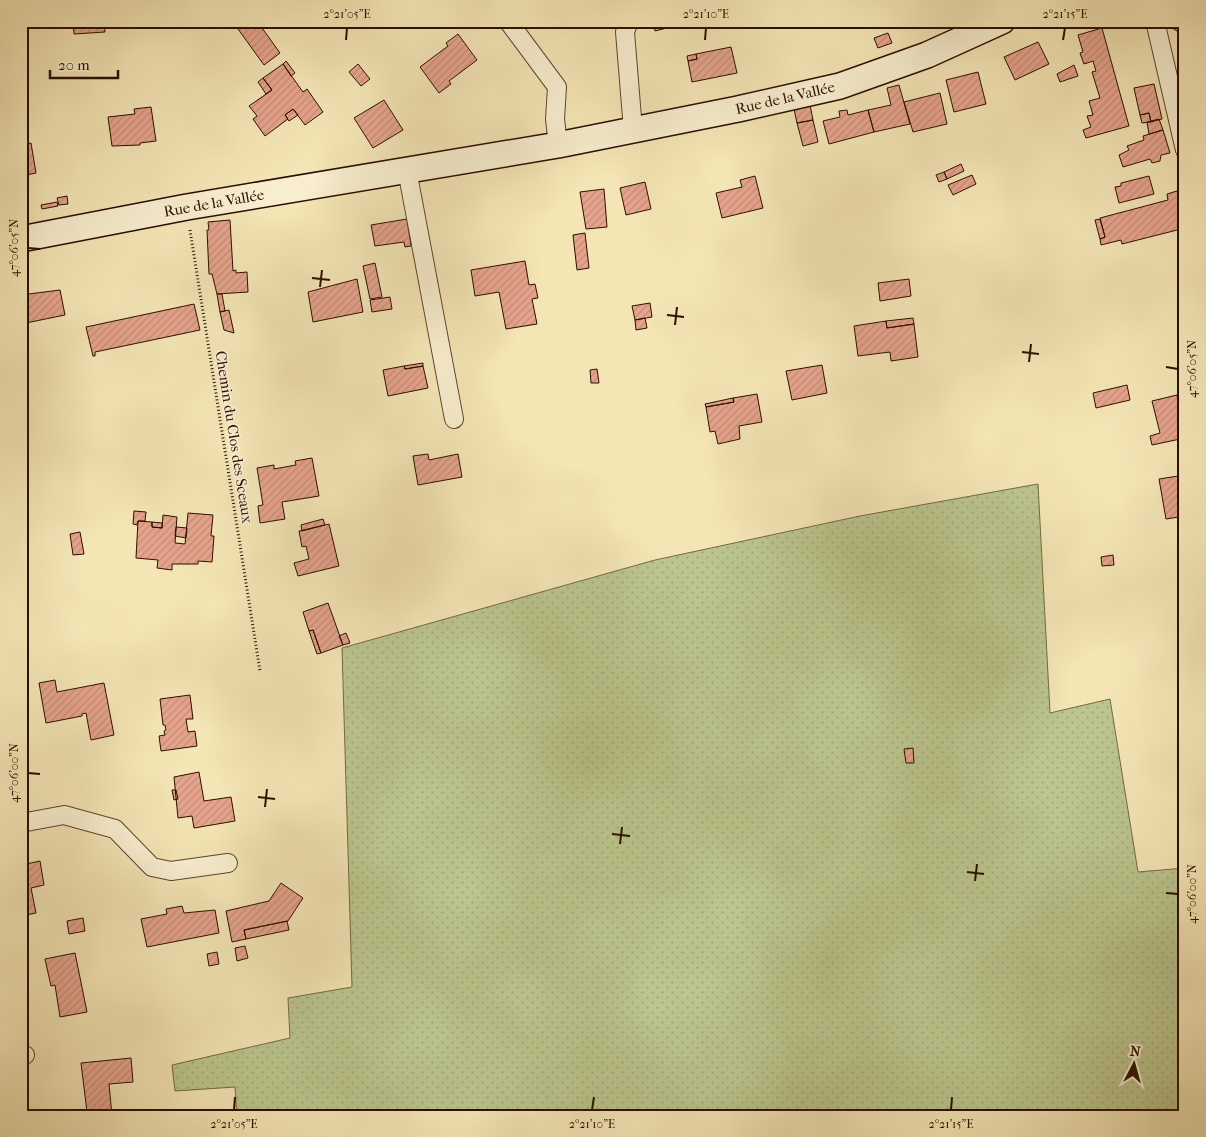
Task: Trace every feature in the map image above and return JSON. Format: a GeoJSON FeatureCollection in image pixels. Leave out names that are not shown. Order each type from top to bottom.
{"type":"FeatureCollection","features":[{"type":"Feature","properties":{"kind":"street"},"geometry":{"type":"LineString","coordinates":[[508,21],[557,88],[555,119],[558,145]]}},
{"type":"Feature","properties":{"kind":"street"},"geometry":{"type":"LineString","coordinates":[[629,21],[625,32],[629,112],[632,130]]}},
{"type":"Feature","properties":{"kind":"street","name":"Rue de la Vallée"},"geometry":{"type":"LineString","coordinates":[[21,239],[187,207],[558,145],[840,86],[927,54],[1002,21]]}},
{"type":"Feature","properties":{"kind":"street"},"geometry":{"type":"LineString","coordinates":[[1155,21],[1185,150]]}},
{"type":"Feature","properties":{"kind":"street"},"geometry":{"type":"LineString","coordinates":[[407,170],[454,419]]}},
{"type":"Feature","properties":{"kind":"street"},"geometry":{"type":"LineString","coordinates":[[21,823],[64,814],[115,829],[152,866],[171,871],[228,863]]}},
{"type":"Feature","properties":{"kind":"path","name":"Chemin du Clos des Sceaux"},"geometry":{"type":"LineString","coordinates":[[187,207],[260,671]]}},
{"type":"Feature","properties":{"kind":"green space"},"geometry":{"type":"Polygon","coordinates":[[[1038,484],[1050,713],[1110,699],[1138,872],[1185,868],[1185,1116],[237,1116],[235,1087],[175,1091],[172,1065],[290,1038],[288,998],[352,987],[342,648],[655,560],[860,516],[1038,484]]]}},
{"type":"Feature","properties":{"kind":"building"},"geometry":{"type":"Polygon","coordinates":[[[73,21],[104,21],[105,32],[74,34],[73,21]]]}},
{"type":"Feature","properties":{"kind":"building"},"geometry":{"type":"Polygon","coordinates":[[[249,21],[257,21],[280,53],[264,65],[238,29],[249,21]]]}},
{"type":"Feature","properties":{"kind":"building"},"geometry":{"type":"Polygon","coordinates":[[[665,21],[667,28],[655,31],[653,22],[665,21]]]}},
{"type":"Feature","properties":{"kind":"building"},"geometry":{"type":"Polygon","coordinates":[[[1094,21],[1095,24],[1081,27],[1080,24],[1094,21]]]}},
{"type":"Feature","properties":{"kind":"building"},"geometry":{"type":"Polygon","coordinates":[[[1094,21],[1117,21],[1095,26],[1094,21]]]}},
{"type":"Feature","properties":{"kind":"building"},"geometry":{"type":"Polygon","coordinates":[[[1174,21],[1185,21],[1185,36],[1172,28],[1174,21]]]}},
{"type":"Feature","properties":{"kind":"building"},"geometry":{"type":"Polygon","coordinates":[[[1102,28],[1129,126],[1086,138],[1083,130],[1091,127],[1087,116],[1093,115],[1089,101],[1100,98],[1092,72],[1096,71],[1093,61],[1084,64],[1080,53],[1083,52],[1078,35],[1102,28]]]}},
{"type":"Feature","properties":{"kind":"building"},"geometry":{"type":"Polygon","coordinates":[[[888,33],[892,43],[878,48],[874,38],[888,33]]]}},
{"type":"Feature","properties":{"kind":"building"},"geometry":{"type":"Polygon","coordinates":[[[458,34],[477,60],[449,81],[451,84],[439,93],[420,67],[448,46],[446,43],[458,34]]]}},
{"type":"Feature","properties":{"kind":"building"},"geometry":{"type":"Polygon","coordinates":[[[1038,42],[1049,64],[1015,80],[1004,57],[1038,42]]]}},
{"type":"Feature","properties":{"kind":"building"},"geometry":{"type":"Polygon","coordinates":[[[731,47],[737,73],[692,82],[688,61],[697,59],[696,54],[731,47]]]}},
{"type":"Feature","properties":{"kind":"building"},"geometry":{"type":"Polygon","coordinates":[[[696,54],[697,59],[688,61],[687,56],[696,54]]]}},
{"type":"Feature","properties":{"kind":"building"},"geometry":{"type":"Polygon","coordinates":[[[286,61],[295,73],[291,76],[283,64],[286,61]]]}},
{"type":"Feature","properties":{"kind":"building"},"geometry":{"type":"Polygon","coordinates":[[[283,64],[303,92],[307,89],[323,112],[305,125],[293,109],[285,115],[288,119],[265,136],[253,119],[257,116],[249,106],[272,90],[263,78],[283,64]]]}},
{"type":"Feature","properties":{"kind":"building"},"geometry":{"type":"Polygon","coordinates":[[[358,64],[370,79],[361,86],[349,72],[358,64]]]}},
{"type":"Feature","properties":{"kind":"building"},"geometry":{"type":"Polygon","coordinates":[[[1074,65],[1078,76],[1060,82],[1057,74],[1074,65]]]}},
{"type":"Feature","properties":{"kind":"building"},"geometry":{"type":"Polygon","coordinates":[[[978,72],[986,104],[954,112],[946,80],[978,72]]]}},
{"type":"Feature","properties":{"kind":"building"},"geometry":{"type":"Polygon","coordinates":[[[263,78],[272,90],[266,94],[258,82],[263,78]]]}},
{"type":"Feature","properties":{"kind":"building"},"geometry":{"type":"Polygon","coordinates":[[[1154,84],[1162,119],[1151,122],[1149,113],[1140,115],[1134,88],[1154,84]]]}},
{"type":"Feature","properties":{"kind":"building"},"geometry":{"type":"Polygon","coordinates":[[[899,85],[910,124],[874,132],[868,110],[891,105],[887,88],[899,85]]]}},
{"type":"Feature","properties":{"kind":"building"},"geometry":{"type":"Polygon","coordinates":[[[940,93],[947,124],[913,132],[904,102],[940,93]]]}},
{"type":"Feature","properties":{"kind":"building"},"geometry":{"type":"Polygon","coordinates":[[[384,100],[403,130],[373,148],[354,118],[384,100]]]}},
{"type":"Feature","properties":{"kind":"building"},"geometry":{"type":"Polygon","coordinates":[[[810,105],[813,120],[797,123],[794,109],[810,105]]]}},
{"type":"Feature","properties":{"kind":"building"},"geometry":{"type":"Polygon","coordinates":[[[151,107],[156,141],[140,143],[140,145],[112,146],[108,117],[135,114],[134,109],[151,107]]]}},
{"type":"Feature","properties":{"kind":"building"},"geometry":{"type":"Polygon","coordinates":[[[293,109],[298,115],[289,121],[285,115],[293,109]]]}},
{"type":"Feature","properties":{"kind":"building"},"geometry":{"type":"Polygon","coordinates":[[[847,110],[848,115],[868,110],[874,132],[829,144],[823,121],[840,117],[839,111],[847,110]]]}},
{"type":"Feature","properties":{"kind":"building"},"geometry":{"type":"Polygon","coordinates":[[[1149,113],[1151,122],[1142,123],[1140,115],[1149,113]]]}},
{"type":"Feature","properties":{"kind":"building"},"geometry":{"type":"Polygon","coordinates":[[[1159,119],[1163,130],[1149,134],[1147,122],[1159,119]]]}},
{"type":"Feature","properties":{"kind":"building"},"geometry":{"type":"Polygon","coordinates":[[[813,120],[818,142],[803,146],[797,123],[813,120]]]}},
{"type":"Feature","properties":{"kind":"building"},"geometry":{"type":"Polygon","coordinates":[[[1163,130],[1170,153],[1161,155],[1160,161],[1152,163],[1150,159],[1123,167],[1119,155],[1129,150],[1127,146],[1144,140],[1143,136],[1163,130]]]}},
{"type":"Feature","properties":{"kind":"building"},"geometry":{"type":"Polygon","coordinates":[[[31,143],[36,173],[21,176],[21,145],[31,143]]]}},
{"type":"Feature","properties":{"kind":"building"},"geometry":{"type":"Polygon","coordinates":[[[961,164],[964,171],[947,179],[944,172],[961,164]]]}},
{"type":"Feature","properties":{"kind":"building"},"geometry":{"type":"Polygon","coordinates":[[[944,172],[947,179],[939,182],[936,175],[944,172]]]}},
{"type":"Feature","properties":{"kind":"building"},"geometry":{"type":"Polygon","coordinates":[[[972,175],[976,184],[953,195],[948,185],[972,175]]]}},
{"type":"Feature","properties":{"kind":"building"},"geometry":{"type":"Polygon","coordinates":[[[755,176],[763,208],[722,218],[716,193],[742,187],[740,180],[755,176]]]}},
{"type":"Feature","properties":{"kind":"building"},"geometry":{"type":"Polygon","coordinates":[[[1149,176],[1154,194],[1119,203],[1115,187],[1121,186],[1121,183],[1149,176]]]}},
{"type":"Feature","properties":{"kind":"building"},"geometry":{"type":"Polygon","coordinates":[[[645,182],[651,209],[626,215],[620,188],[645,182]]]}},
{"type":"Feature","properties":{"kind":"building"},"geometry":{"type":"Polygon","coordinates":[[[604,189],[607,227],[586,229],[580,192],[604,189]]]}},
{"type":"Feature","properties":{"kind":"building"},"geometry":{"type":"Polygon","coordinates":[[[1177,191],[1185,228],[1122,244],[1121,240],[1101,245],[1100,239],[1105,237],[1100,218],[1168,200],[1167,194],[1177,191]]]}},
{"type":"Feature","properties":{"kind":"building"},"geometry":{"type":"Polygon","coordinates":[[[67,196],[68,204],[59,205],[57,198],[67,196]]]}},
{"type":"Feature","properties":{"kind":"building"},"geometry":{"type":"Polygon","coordinates":[[[57,202],[58,206],[42,209],[41,205],[57,202]]]}},
{"type":"Feature","properties":{"kind":"building"},"geometry":{"type":"Polygon","coordinates":[[[407,219],[411,246],[405,247],[404,242],[375,246],[371,225],[407,219]]]}},
{"type":"Feature","properties":{"kind":"building"},"geometry":{"type":"Polygon","coordinates":[[[1100,219],[1105,237],[1100,239],[1095,220],[1100,219]]]}},
{"type":"Feature","properties":{"kind":"building"},"geometry":{"type":"Polygon","coordinates":[[[230,220],[233,271],[236,270],[236,273],[247,272],[248,292],[217,294],[212,274],[209,274],[208,222],[230,220]]]}},
{"type":"Feature","properties":{"kind":"building"},"geometry":{"type":"Polygon","coordinates":[[[585,233],[589,268],[577,270],[573,235],[585,233]]]}},
{"type":"Feature","properties":{"kind":"building"},"geometry":{"type":"Polygon","coordinates":[[[525,261],[529,285],[535,284],[538,298],[532,299],[537,324],[506,329],[499,292],[475,296],[471,270],[525,261]]]}},
{"type":"Feature","properties":{"kind":"building"},"geometry":{"type":"Polygon","coordinates":[[[375,263],[382,297],[370,299],[363,266],[375,263]]]}},
{"type":"Feature","properties":{"kind":"building"},"geometry":{"type":"Polygon","coordinates":[[[357,279],[363,312],[313,322],[308,292],[357,279]]]}},
{"type":"Feature","properties":{"kind":"building"},"geometry":{"type":"Polygon","coordinates":[[[909,279],[911,296],[880,301],[878,283],[909,279]]]}},
{"type":"Feature","properties":{"kind":"building"},"geometry":{"type":"Polygon","coordinates":[[[60,290],[65,315],[21,324],[21,295],[60,290]]]}},
{"type":"Feature","properties":{"kind":"building"},"geometry":{"type":"Polygon","coordinates":[[[217,294],[222,294],[225,311],[220,312],[217,294]]]}},
{"type":"Feature","properties":{"kind":"building"},"geometry":{"type":"Polygon","coordinates":[[[390,297],[392,309],[372,312],[370,300],[390,297]]]}},
{"type":"Feature","properties":{"kind":"building"},"geometry":{"type":"Polygon","coordinates":[[[650,303],[652,317],[635,320],[632,306],[650,303]]]}},
{"type":"Feature","properties":{"kind":"building"},"geometry":{"type":"Polygon","coordinates":[[[194,304],[200,330],[95,352],[95,356],[93,356],[86,327],[194,304]]]}},
{"type":"Feature","properties":{"kind":"building"},"geometry":{"type":"Polygon","coordinates":[[[229,310],[234,333],[224,330],[220,312],[229,310]]]}},
{"type":"Feature","properties":{"kind":"building"},"geometry":{"type":"Polygon","coordinates":[[[645,318],[647,328],[636,330],[635,320],[645,318]]]}},
{"type":"Feature","properties":{"kind":"building"},"geometry":{"type":"Polygon","coordinates":[[[913,318],[914,324],[887,328],[886,321],[913,318]]]}},
{"type":"Feature","properties":{"kind":"building"},"geometry":{"type":"Polygon","coordinates":[[[886,321],[887,328],[914,324],[918,357],[891,361],[890,352],[858,356],[854,326],[886,321]]]}},
{"type":"Feature","properties":{"kind":"building"},"geometry":{"type":"Polygon","coordinates":[[[423,363],[423,366],[405,369],[404,366],[423,363]]]}},
{"type":"Feature","properties":{"kind":"building"},"geometry":{"type":"Polygon","coordinates":[[[822,365],[827,393],[792,400],[786,371],[822,365]]]}},
{"type":"Feature","properties":{"kind":"building"},"geometry":{"type":"Polygon","coordinates":[[[404,366],[405,369],[423,366],[428,388],[388,396],[383,370],[404,366]]]}},
{"type":"Feature","properties":{"kind":"building"},"geometry":{"type":"Polygon","coordinates":[[[597,369],[599,383],[591,383],[590,370],[597,369]]]}},
{"type":"Feature","properties":{"kind":"building"},"geometry":{"type":"Polygon","coordinates":[[[1127,385],[1130,400],[1096,408],[1093,393],[1127,385]]]}},
{"type":"Feature","properties":{"kind":"building"},"geometry":{"type":"Polygon","coordinates":[[[757,394],[762,422],[739,426],[740,439],[718,444],[715,431],[710,432],[706,407],[734,402],[733,398],[757,394]]]}},
{"type":"Feature","properties":{"kind":"building"},"geometry":{"type":"Polygon","coordinates":[[[1177,395],[1185,438],[1152,445],[1150,436],[1160,433],[1152,401],[1177,395]]]}},
{"type":"Feature","properties":{"kind":"building"},"geometry":{"type":"Polygon","coordinates":[[[733,398],[734,402],[706,407],[705,404],[733,398]]]}},
{"type":"Feature","properties":{"kind":"building"},"geometry":{"type":"Polygon","coordinates":[[[428,454],[429,460],[458,454],[462,477],[418,485],[413,456],[428,454]]]}},
{"type":"Feature","properties":{"kind":"building"},"geometry":{"type":"Polygon","coordinates":[[[312,458],[319,496],[282,502],[285,519],[260,523],[258,506],[263,505],[257,468],[274,465],[274,469],[296,465],[295,461],[312,458]]]}},
{"type":"Feature","properties":{"kind":"building"},"geometry":{"type":"Polygon","coordinates":[[[1185,475],[1185,516],[1166,519],[1159,479],[1185,475]]]}},
{"type":"Feature","properties":{"kind":"building"},"geometry":{"type":"Polygon","coordinates":[[[134,511],[146,512],[145,521],[138,521],[137,525],[133,524],[134,511]]]}},
{"type":"Feature","properties":{"kind":"building"},"geometry":{"type":"Polygon","coordinates":[[[188,513],[213,515],[211,536],[214,536],[212,562],[198,561],[198,564],[172,564],[172,570],[157,568],[158,560],[136,558],[138,521],[152,522],[152,527],[162,528],[163,515],[177,517],[175,543],[185,544],[188,513]]]}},
{"type":"Feature","properties":{"kind":"building"},"geometry":{"type":"Polygon","coordinates":[[[323,519],[325,525],[302,531],[301,525],[323,519]]]}},
{"type":"Feature","properties":{"kind":"building"},"geometry":{"type":"Polygon","coordinates":[[[152,522],[162,523],[162,528],[152,527],[152,522]]]}},
{"type":"Feature","properties":{"kind":"building"},"geometry":{"type":"Polygon","coordinates":[[[329,524],[339,566],[298,576],[294,563],[309,559],[306,546],[302,547],[299,531],[329,524]]]}},
{"type":"Feature","properties":{"kind":"building"},"geometry":{"type":"Polygon","coordinates":[[[176,527],[187,528],[186,538],[175,536],[176,527]]]}},
{"type":"Feature","properties":{"kind":"building"},"geometry":{"type":"Polygon","coordinates":[[[80,532],[84,554],[73,555],[70,534],[80,532]]]}},
{"type":"Feature","properties":{"kind":"building"},"geometry":{"type":"Polygon","coordinates":[[[1113,555],[1114,565],[1102,566],[1101,557],[1113,555]]]}},
{"type":"Feature","properties":{"kind":"building"},"geometry":{"type":"Polygon","coordinates":[[[328,603],[343,645],[321,653],[313,630],[309,631],[303,612],[328,603]]]}},
{"type":"Feature","properties":{"kind":"building"},"geometry":{"type":"Polygon","coordinates":[[[313,630],[321,653],[317,654],[309,631],[313,630]]]}},
{"type":"Feature","properties":{"kind":"building"},"geometry":{"type":"Polygon","coordinates":[[[346,633],[350,643],[343,645],[339,636],[346,633]]]}},
{"type":"Feature","properties":{"kind":"building"},"geometry":{"type":"Polygon","coordinates":[[[55,680],[57,692],[104,683],[114,735],[91,740],[86,713],[82,714],[82,716],[46,723],[39,683],[55,680]]]}},
{"type":"Feature","properties":{"kind":"building"},"geometry":{"type":"Polygon","coordinates":[[[190,695],[193,719],[186,719],[188,732],[195,731],[197,746],[161,751],[159,736],[165,735],[164,731],[166,730],[165,725],[163,725],[160,699],[190,695]]]}},
{"type":"Feature","properties":{"kind":"building"},"geometry":{"type":"Polygon","coordinates":[[[913,748],[914,763],[906,763],[904,749],[913,748]]]}},
{"type":"Feature","properties":{"kind":"building"},"geometry":{"type":"Polygon","coordinates":[[[199,772],[204,801],[231,797],[235,821],[194,828],[192,816],[178,818],[174,777],[199,772]]]}},
{"type":"Feature","properties":{"kind":"building"},"geometry":{"type":"Polygon","coordinates":[[[172,790],[176,790],[178,799],[174,800],[172,790]]]}},
{"type":"Feature","properties":{"kind":"building"},"geometry":{"type":"Polygon","coordinates":[[[24,852],[26,864],[40,861],[44,885],[31,888],[36,913],[21,916],[21,853],[24,852]]]}},
{"type":"Feature","properties":{"kind":"building"},"geometry":{"type":"Polygon","coordinates":[[[281,883],[303,898],[288,921],[244,930],[246,939],[232,942],[226,911],[269,901],[281,883]]]}},
{"type":"Feature","properties":{"kind":"building"},"geometry":{"type":"Polygon","coordinates":[[[182,906],[184,913],[215,910],[219,933],[147,947],[141,919],[167,914],[166,909],[182,906]]]}},
{"type":"Feature","properties":{"kind":"building"},"geometry":{"type":"Polygon","coordinates":[[[83,918],[85,931],[69,934],[67,921],[83,918]]]}},
{"type":"Feature","properties":{"kind":"building"},"geometry":{"type":"Polygon","coordinates":[[[287,921],[289,930],[246,939],[244,930],[287,921]]]}},
{"type":"Feature","properties":{"kind":"building"},"geometry":{"type":"Polygon","coordinates":[[[245,946],[248,958],[237,961],[235,948],[245,946]]]}},
{"type":"Feature","properties":{"kind":"building"},"geometry":{"type":"Polygon","coordinates":[[[217,952],[219,964],[209,966],[207,954],[217,952]]]}},
{"type":"Feature","properties":{"kind":"building"},"geometry":{"type":"Polygon","coordinates":[[[75,953],[87,1012],[60,1017],[55,985],[51,986],[45,959],[75,953]]]}},
{"type":"Feature","properties":{"kind":"building"},"geometry":{"type":"Polygon","coordinates":[[[131,1058],[133,1082],[109,1084],[112,1116],[83,1116],[83,1113],[87,1112],[81,1063],[131,1058]]]}}]}
